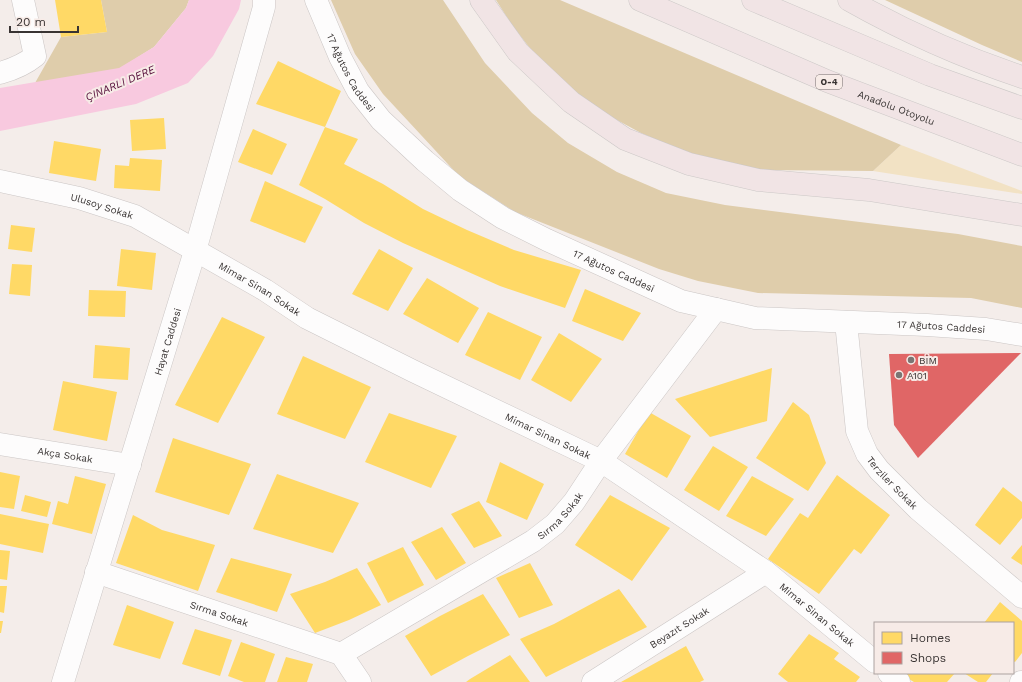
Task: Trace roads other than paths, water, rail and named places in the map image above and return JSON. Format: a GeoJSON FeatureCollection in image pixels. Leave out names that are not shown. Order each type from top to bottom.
{"type":"FeatureCollection","features":[{"type":"Feature","properties":{"kind":"highway"},"geometry":{"type":"LineString","coordinates":[[481,0],[518,52],[571,102],[626,139],[675,159],[689,164],[758,180],[869,190],[1022,215]]}},
{"type":"Feature","properties":{"kind":"highway","name":"Anadolu Otoyolu"},"geometry":{"type":"LineString","coordinates":[[640,0],[827,81],[1022,155]]}},
{"type":"Feature","properties":{"kind":"highway"},"geometry":{"type":"LineString","coordinates":[[753,0],[930,75],[1022,108]]}},
{"type":"Feature","properties":{"kind":"highway"},"geometry":{"type":"LineString","coordinates":[[849,0],[891,23],[992,67],[1022,78]]}},
{"type":"Feature","properties":{"kind":"street"},"geometry":{"type":"LineString","coordinates":[[0,73],[13,70],[27,63],[36,56],[23,0]]}},
{"type":"Feature","properties":{"kind":"street","name":"Hayat Caddesi"},"geometry":{"type":"LineString","coordinates":[[63,682],[196,251],[264,7],[264,0]]}},
{"type":"Feature","properties":{"kind":"street","name":"17 Ağutos Caddesi"},"geometry":{"type":"LineString","coordinates":[[316,0],[340,57],[358,91],[381,120],[431,166],[460,190],[503,218],[681,302],[755,318],[986,329],[1022,335]]}},
{"type":"Feature","properties":{"kind":"street","name":"Ulusoy Sokak"},"geometry":{"type":"LineString","coordinates":[[0,181],[30,186],[78,198],[135,216],[196,251]]}},
{"type":"Feature","properties":{"kind":"street","name":"Mimar Sinan Sokak"},"geometry":{"type":"LineString","coordinates":[[196,251],[265,290],[307,318],[413,371],[601,461],[766,572],[874,661]]}},
{"type":"Feature","properties":{"kind":"street","name":"Sırma Sokak"},"geometry":{"type":"LineString","coordinates":[[96,572],[341,654],[533,541],[555,524],[574,502],[601,461],[716,309]]}},
{"type":"Feature","properties":{"kind":"street","name":"Terziler Sokak"},"geometry":{"type":"LineString","coordinates":[[846,322],[858,431],[867,454],[879,470],[918,509],[1022,597]]}},
{"type":"Feature","properties":{"kind":"street","name":"Akça Sokak"},"geometry":{"type":"LineString","coordinates":[[0,444],[130,465]]}},
{"type":"Feature","properties":{"kind":"street","name":"Beyazıt Sokak"},"geometry":{"type":"LineString","coordinates":[[593,682],[766,572]]}},
{"type":"Feature","properties":{"kind":"street"},"geometry":{"type":"LineString","coordinates":[[341,654],[360,682]]}},
{"type":"Feature","properties":{"kind":"street"},"geometry":{"type":"LineString","coordinates":[[890,674],[899,682]]}},
{"type":"Feature","properties":{"kind":"water","name":"ÇINARLI DERE"},"geometry":{"type":"Polygon","coordinates":[[[189,0],[241,0],[239,9],[213,56],[188,83],[136,104],[0,131],[0,88],[119,68],[154,47],[186,8],[189,0]]]}},
{"type":"Feature","properties":{"kind":"place","name":"BİM"},"geometry":{"type":"Point","coordinates":[911,360]}},
{"type":"Feature","properties":{"kind":"place","name":"A101"},"geometry":{"type":"Point","coordinates":[899,375]}}]}
